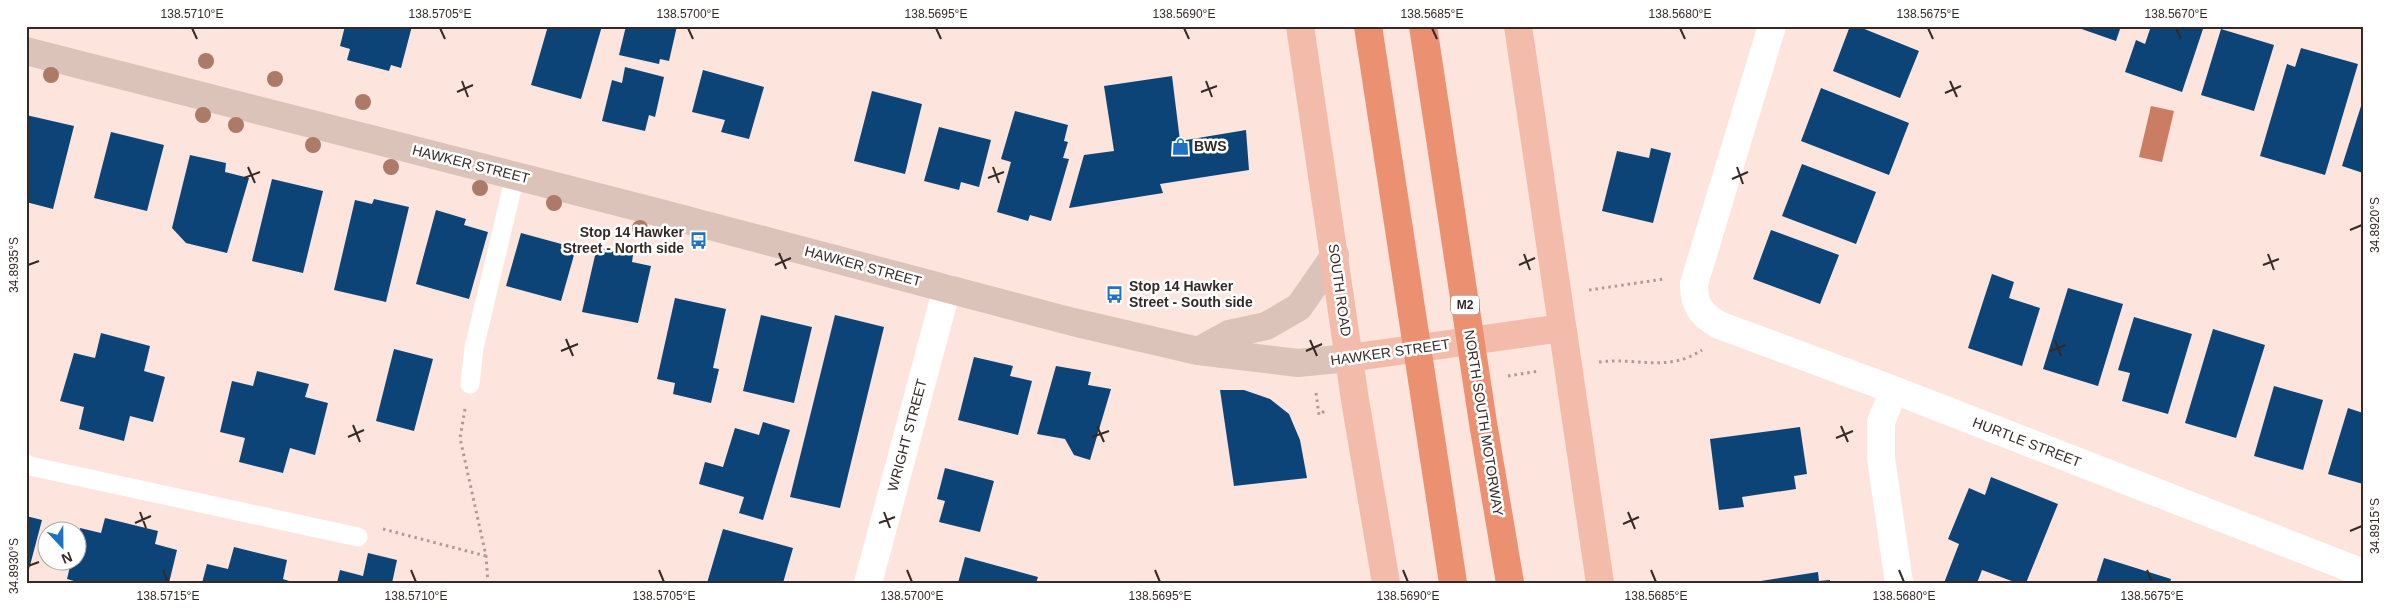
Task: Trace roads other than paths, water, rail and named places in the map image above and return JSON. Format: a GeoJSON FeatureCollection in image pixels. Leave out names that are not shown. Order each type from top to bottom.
{"type":"FeatureCollection","features":[{"type":"Feature","properties":{"kind":"highway"},"geometry":{"type":"LineString","coordinates":[[1368,26],[1453,583]]}},
{"type":"Feature","properties":{"kind":"highway","name":"NORTH SOUTH MOTORWAY"},"geometry":{"type":"LineString","coordinates":[[1423,26],[1483,423],[1510,583]]}},
{"type":"Feature","properties":{"kind":"main road","name":"SOUTH ROAD"},"geometry":{"type":"LineString","coordinates":[[1300,26],[1349,358],[1386,583]]}},
{"type":"Feature","properties":{"kind":"main road"},"geometry":{"type":"LineString","coordinates":[[1518,26],[1600,583]]}},
{"type":"Feature","properties":{"kind":"main road","name":"HAWKER STREET"},"geometry":{"type":"LineString","coordinates":[[1349,358],[1562,328]]}},
{"type":"Feature","properties":{"kind":"street","name":"HURTLE STREET"},"geometry":{"type":"LineString","coordinates":[[1772,26],[1695,294],[1702,314],[1710,320],[1730,329],[1894,390],[2363,573]]}},
{"type":"Feature","properties":{"kind":"street","name":"HAWKER STREET"},"geometry":{"type":"LineString","coordinates":[[26,51],[515,176],[1073,322],[1198,351],[1312,364],[1349,358]]}},
{"type":"Feature","properties":{"kind":"street"},"geometry":{"type":"LineString","coordinates":[[1198,351],[1229,334],[1266,326],[1299,307],[1335,255]]}},
{"type":"Feature","properties":{"kind":"street","name":"WRIGHT STREET"},"geometry":{"type":"LineString","coordinates":[[868,583],[947,288]]}},
{"type":"Feature","properties":{"kind":"street"},"geometry":{"type":"LineString","coordinates":[[1894,390],[1881,422],[1881,458],[1899,583]]}},
{"type":"Feature","properties":{"kind":"lane"},"geometry":{"type":"LineString","coordinates":[[470,384],[474,348],[515,176]]}},
{"type":"Feature","properties":{"kind":"lane"},"geometry":{"type":"LineString","coordinates":[[26,464],[358,536]]}},
{"type":"Feature","properties":{"kind":"place","name":"BWS"},"geometry":{"type":"Point","coordinates":[1180,146]}},
{"type":"Feature","properties":{"kind":"place","name":"Stop 14 Hawker Street - North side"},"geometry":{"type":"Point","coordinates":[698,240]}},
{"type":"Feature","properties":{"kind":"place","name":"Stop 14 Hawker Street - South side"},"geometry":{"type":"Point","coordinates":[1115,294]}}]}
